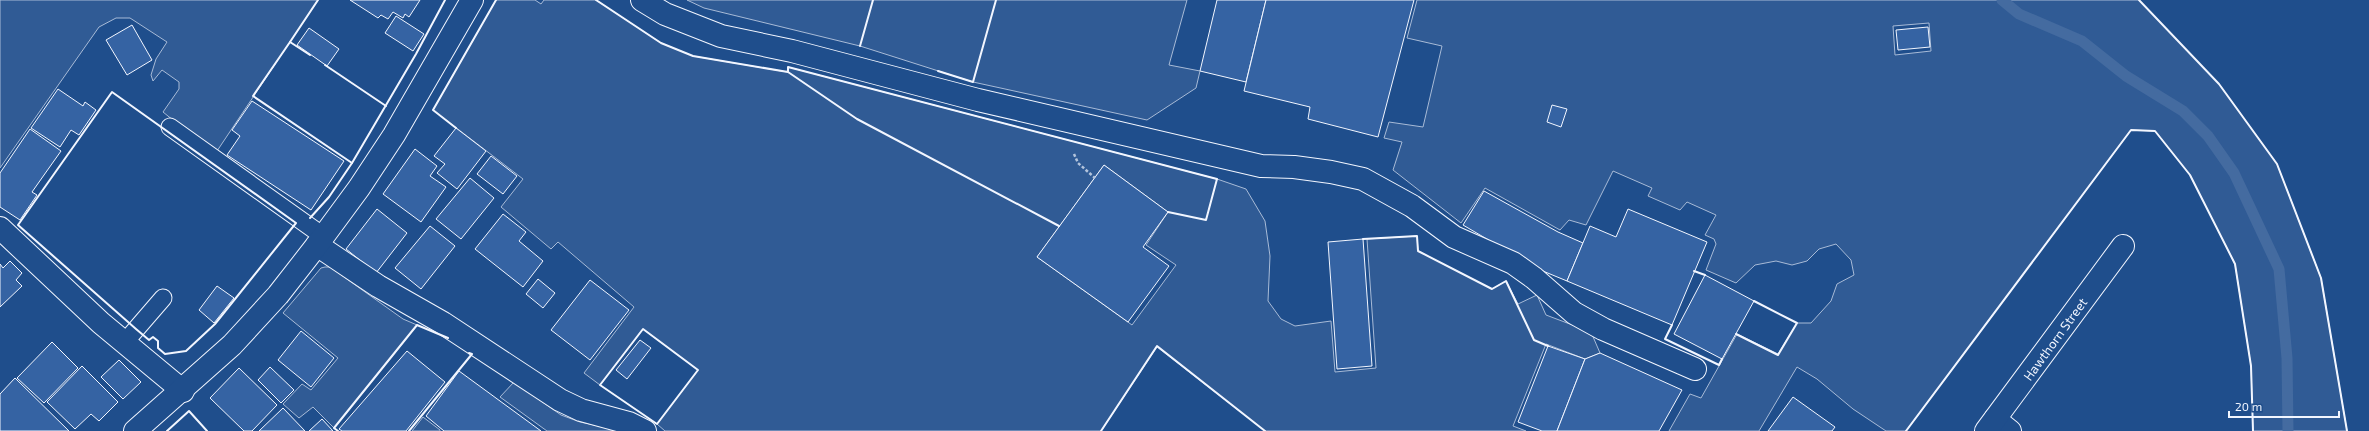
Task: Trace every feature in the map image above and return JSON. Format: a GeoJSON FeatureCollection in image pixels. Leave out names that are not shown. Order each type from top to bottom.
{"type":"FeatureCollection","features":[{"type":"Feature","properties":{"kind":"street"},"geometry":{"type":"LineString","coordinates":[[136,431],[183,391],[237,339],[278,295],[359,188],[394,135],[472,0]]}},
{"type":"Feature","properties":{"kind":"street"},"geometry":{"type":"LineString","coordinates":[[642,0],[665,14],[721,36],[800,52],[978,100],[1261,166],[1294,167],[1363,179],[1412,206],[1454,237],[1513,263],[1534,278],[1574,313],[1603,329],[1695,369]]}},
{"type":"Feature","properties":{"kind":"street"},"geometry":{"type":"LineString","coordinates":[[0,228],[70,295],[183,391]]}},
{"type":"Feature","properties":{"kind":"street"},"geometry":{"type":"LineString","coordinates":[[320,240],[378,286],[443,323],[560,400],[582,410],[629,423],[645,431]]}},
{"type":"Feature","properties":{"kind":"street","name":"Hawthorn Street"},"geometry":{"type":"LineString","coordinates":[[1997,427],[2122,246]]}},
{"type":"Feature","properties":{"kind":"lane"},"geometry":{"type":"LineString","coordinates":[[170,127],[320,240]]}},
{"type":"Feature","properties":{"kind":"lane"},"geometry":{"type":"LineString","coordinates":[[125,342],[163,298]]}},
{"type":"Feature","properties":{"kind":"shaded area"},"geometry":{"type":"Polygon","coordinates":[[[0,0],[318,0],[215,154],[163,112],[179,89],[179,82],[162,70],[153,81],[151,75],[156,59],[167,42],[130,18],[116,18],[99,27],[0,168],[0,0]]]}},
{"type":"Feature","properties":{"kind":"shaded area"},"geometry":{"type":"Polygon","coordinates":[[[496,0],[535,0],[541,4],[544,0],[596,0],[661,43],[693,56],[787,72],[788,67],[1217,179],[1246,189],[1265,221],[1270,256],[1268,301],[1281,319],[1295,326],[1331,321],[1335,372],[1376,368],[1367,239],[1417,236],[1418,251],[1492,289],[1506,281],[1518,304],[1537,295],[1546,315],[1591,332],[1600,353],[1585,359],[1546,344],[1513,426],[1526,431],[1265,431],[1157,347],[1101,431],[665,431],[657,424],[698,370],[643,329],[600,385],[584,373],[634,307],[558,242],[551,249],[501,207],[523,179],[433,110],[496,0]],[[1104,165],[1037,257],[1132,325],[1176,265],[1146,245],[1168,212],[1104,165]]]}},
{"type":"Feature","properties":{"kind":"shaded area"},"geometry":{"type":"Polygon","coordinates":[[[687,0],[1187,0],[1169,65],[1200,71],[1196,88],[1147,120],[973,82],[860,46],[704,8],[687,0]]]}},
{"type":"Feature","properties":{"kind":"shaded area"},"geometry":{"type":"Polygon","coordinates":[[[1417,0],[2139,0],[2219,84],[2277,164],[2321,278],[2347,431],[2253,431],[2251,366],[2235,264],[2190,175],[2155,131],[2131,130],[1906,431],[1886,431],[1853,409],[1817,379],[1797,367],[1759,431],[1669,431],[1690,394],[1701,398],[1737,334],[1778,354],[1797,323],[1811,323],[1831,301],[1837,284],[1854,275],[1851,260],[1836,244],[1819,249],[1807,261],[1792,265],[1776,261],[1755,265],[1736,283],[1706,270],[1716,244],[1714,239],[1705,235],[1716,215],[1687,202],[1680,210],[1648,196],[1652,188],[1613,171],[1586,225],[1569,220],[1560,230],[1485,188],[1461,223],[1393,170],[1402,142],[1384,138],[1389,122],[1423,127],[1442,46],[1407,38],[1417,0]],[[1929,23],[1893,26],[1895,55],[1931,51],[1929,23]]]}},
{"type":"Feature","properties":{"kind":"shaded area"},"geometry":{"type":"Polygon","coordinates":[[[330,267],[403,319],[417,325],[334,428],[313,407],[299,418],[283,404],[302,384],[311,390],[338,358],[283,313],[321,268],[330,267]]]}},
{"type":"Feature","properties":{"kind":"shaded area"},"geometry":{"type":"Polygon","coordinates":[[[514,382],[561,415],[580,422],[622,431],[547,431],[500,397],[514,382]]]}},
{"type":"Feature","properties":{"kind":"shaded area"},"geometry":{"type":"Polygon","coordinates":[[[423,417],[440,430],[440,431],[412,431],[423,417]]]}},
{"type":"Feature","properties":{"kind":"building"},"geometry":{"type":"Polygon","coordinates":[[[350,0],[420,0],[409,17],[405,14],[403,18],[393,12],[388,19],[381,15],[378,18],[350,0]]]}},
{"type":"Feature","properties":{"kind":"building"},"geometry":{"type":"Polygon","coordinates":[[[1217,0],[1266,0],[1246,82],[1200,71],[1217,0]]]}},
{"type":"Feature","properties":{"kind":"building"},"geometry":{"type":"Polygon","coordinates":[[[1266,0],[1414,0],[1378,137],[1308,119],[1310,107],[1244,91],[1266,0]]]}},
{"type":"Feature","properties":{"kind":"building"},"geometry":{"type":"Polygon","coordinates":[[[396,16],[424,34],[413,51],[385,33],[396,16]]]}},
{"type":"Feature","properties":{"kind":"building"},"geometry":{"type":"Polygon","coordinates":[[[132,25],[152,60],[127,75],[106,40],[132,25]]]}},
{"type":"Feature","properties":{"kind":"building"},"geometry":{"type":"Polygon","coordinates":[[[1928,27],[1930,47],[1898,50],[1896,30],[1928,27]]]}},
{"type":"Feature","properties":{"kind":"building"},"geometry":{"type":"Polygon","coordinates":[[[309,28],[339,49],[327,66],[297,45],[309,28]]]}},
{"type":"Feature","properties":{"kind":"building"},"geometry":{"type":"Polygon","coordinates":[[[58,89],[83,106],[85,102],[96,110],[79,135],[71,130],[60,147],[31,128],[58,89]]]}},
{"type":"Feature","properties":{"kind":"building"},"geometry":{"type":"Polygon","coordinates":[[[252,101],[344,161],[311,210],[227,155],[240,136],[232,130],[252,101]]]}},
{"type":"Feature","properties":{"kind":"building"},"geometry":{"type":"Polygon","coordinates":[[[1552,105],[1567,109],[1561,127],[1547,122],[1552,105]]]}},
{"type":"Feature","properties":{"kind":"building"},"geometry":{"type":"Polygon","coordinates":[[[456,128],[486,151],[457,189],[437,173],[445,164],[434,156],[456,128]]]}},
{"type":"Feature","properties":{"kind":"building"},"geometry":{"type":"Polygon","coordinates":[[[30,129],[61,151],[32,192],[37,195],[20,220],[0,207],[0,173],[30,129]]]}},
{"type":"Feature","properties":{"kind":"building"},"geometry":{"type":"Polygon","coordinates":[[[415,149],[437,166],[430,176],[446,187],[421,222],[383,194],[415,149]]]}},
{"type":"Feature","properties":{"kind":"building"},"geometry":{"type":"Polygon","coordinates":[[[491,156],[517,176],[503,194],[477,174],[491,156]]]}},
{"type":"Feature","properties":{"kind":"building"},"geometry":{"type":"Polygon","coordinates":[[[1104,165],[1168,212],[1143,247],[1169,266],[1128,322],[1037,257],[1104,165]]]}},
{"type":"Feature","properties":{"kind":"building"},"geometry":{"type":"Polygon","coordinates":[[[470,178],[494,198],[461,239],[436,219],[470,178]]]}},
{"type":"Feature","properties":{"kind":"building"},"geometry":{"type":"Polygon","coordinates":[[[1484,191],[1558,232],[1583,243],[1567,281],[1538,269],[1463,225],[1484,191]]]}},
{"type":"Feature","properties":{"kind":"building"},"geometry":{"type":"Polygon","coordinates":[[[377,209],[407,233],[376,273],[346,249],[377,209]]]}},
{"type":"Feature","properties":{"kind":"building"},"geometry":{"type":"Polygon","coordinates":[[[1628,209],[1707,242],[1672,325],[1567,281],[1590,226],[1616,237],[1628,209]]]}},
{"type":"Feature","properties":{"kind":"building"},"geometry":{"type":"Polygon","coordinates":[[[503,214],[526,232],[519,241],[543,261],[523,287],[475,249],[503,214]]]}},
{"type":"Feature","properties":{"kind":"building"},"geometry":{"type":"Polygon","coordinates":[[[430,226],[455,246],[421,289],[395,268],[430,226]]]}},
{"type":"Feature","properties":{"kind":"building"},"geometry":{"type":"Polygon","coordinates":[[[1363,239],[1372,366],[1337,369],[1328,242],[1363,239]]]}},
{"type":"Feature","properties":{"kind":"building"},"geometry":{"type":"Polygon","coordinates":[[[10,261],[22,273],[16,280],[22,286],[0,307],[0,264],[3,268],[10,261]]]}},
{"type":"Feature","properties":{"kind":"building"},"geometry":{"type":"Polygon","coordinates":[[[1705,275],[1754,301],[1722,359],[1674,334],[1705,275]]]}},
{"type":"Feature","properties":{"kind":"building"},"geometry":{"type":"Polygon","coordinates":[[[538,279],[555,293],[543,308],[526,294],[538,279]]]}},
{"type":"Feature","properties":{"kind":"building"},"geometry":{"type":"Polygon","coordinates":[[[590,280],[629,310],[590,360],[551,330],[590,280]]]}},
{"type":"Feature","properties":{"kind":"building"},"geometry":{"type":"Polygon","coordinates":[[[217,286],[234,298],[214,323],[199,310],[217,286]]]}},
{"type":"Feature","properties":{"kind":"building"},"geometry":{"type":"Polygon","coordinates":[[[301,331],[334,358],[311,387],[278,360],[301,331]]]}},
{"type":"Feature","properties":{"kind":"building"},"geometry":{"type":"Polygon","coordinates":[[[640,340],[651,348],[627,379],[616,370],[640,340]]]}},
{"type":"Feature","properties":{"kind":"building"},"geometry":{"type":"Polygon","coordinates":[[[52,342],[78,368],[44,403],[17,378],[52,342]]]}},
{"type":"Feature","properties":{"kind":"building"},"geometry":{"type":"Polygon","coordinates":[[[1548,346],[1585,359],[1557,431],[1542,431],[1518,422],[1548,346]]]}},
{"type":"Feature","properties":{"kind":"building"},"geometry":{"type":"Polygon","coordinates":[[[407,351],[445,382],[406,431],[342,431],[339,429],[407,351]]]}},
{"type":"Feature","properties":{"kind":"building"},"geometry":{"type":"Polygon","coordinates":[[[1600,353],[1682,390],[1659,431],[1557,431],[1585,359],[1600,353]]]}},
{"type":"Feature","properties":{"kind":"building"},"geometry":{"type":"Polygon","coordinates":[[[119,360],[141,382],[123,399],[101,377],[119,360]]]}},
{"type":"Feature","properties":{"kind":"building"},"geometry":{"type":"Polygon","coordinates":[[[82,366],[118,402],[99,421],[91,414],[75,429],[47,402],[82,366]]]}},
{"type":"Feature","properties":{"kind":"building"},"geometry":{"type":"Polygon","coordinates":[[[270,367],[294,390],[281,403],[258,380],[270,367]]]}},
{"type":"Feature","properties":{"kind":"building"},"geometry":{"type":"Polygon","coordinates":[[[239,368],[277,405],[252,431],[244,431],[210,398],[239,368]]]}},
{"type":"Feature","properties":{"kind":"building"},"geometry":{"type":"Polygon","coordinates":[[[459,371],[541,431],[444,431],[426,416],[459,371]]]}},
{"type":"Feature","properties":{"kind":"building"},"geometry":{"type":"Polygon","coordinates":[[[15,378],[69,431],[0,431],[0,394],[15,378]]]}},
{"type":"Feature","properties":{"kind":"building"},"geometry":{"type":"Polygon","coordinates":[[[1793,397],[1835,427],[1832,431],[1768,431],[1793,397]]]}},
{"type":"Feature","properties":{"kind":"building"},"geometry":{"type":"Polygon","coordinates":[[[283,408],[305,431],[259,431],[283,408]]]}},
{"type":"Feature","properties":{"kind":"building"},"geometry":{"type":"Polygon","coordinates":[[[322,419],[333,431],[309,431],[322,419]]]}},
{"type":"Feature","properties":{"kind":"waterway"},"geometry":{"type":"LineString","coordinates":[[2002,0],[2019,14],[2082,41],[2126,76],[2183,111],[2208,136],[2234,173],[2279,269],[2287,358],[2288,431]]}},
{"type":"Feature","properties":{"kind":"wall"},"geometry":{"type":"LineString","coordinates":[[290,42],[318,0]]}},
{"type":"Feature","properties":{"kind":"wall"},"geometry":{"type":"LineString","coordinates":[[310,55],[290,42],[253,96],[352,163],[416,54],[445,0]]}},
{"type":"Feature","properties":{"kind":"wall"},"geometry":{"type":"LineString","coordinates":[[456,128],[433,110],[496,0]]}},
{"type":"Feature","properties":{"kind":"wall"},"geometry":{"type":"LineString","coordinates":[[596,0],[661,43],[693,56],[788,72]]}},
{"type":"Feature","properties":{"kind":"wall"},"geometry":{"type":"LineString","coordinates":[[860,46],[873,0]]}},
{"type":"Feature","properties":{"kind":"wall"},"geometry":{"type":"LineString","coordinates":[[938,71],[973,82],[996,0]]}},
{"type":"Feature","properties":{"kind":"wall"},"geometry":{"type":"LineString","coordinates":[[2139,0],[2219,84],[2277,164],[2321,278],[2347,431]]}},
{"type":"Feature","properties":{"kind":"wall"},"geometry":{"type":"LineString","coordinates":[[325,65],[386,106]]}},
{"type":"Feature","properties":{"kind":"wall"},"geometry":{"type":"LineString","coordinates":[[1059,226],[857,119],[788,72],[788,67],[1217,179],[1206,220],[1168,212]]}},
{"type":"Feature","properties":{"kind":"wall"},"geometry":{"type":"LineString","coordinates":[[112,92],[296,223],[215,324],[186,351],[165,354],[158,348],[158,341],[153,337],[149,340],[18,225],[112,92]]}},
{"type":"Feature","properties":{"kind":"wall"},"geometry":{"type":"LineString","coordinates":[[1906,431],[2131,130],[2155,131],[2190,175],[2235,264],[2251,366],[2253,431]]}},
{"type":"Feature","properties":{"kind":"wall"},"geometry":{"type":"LineString","coordinates":[[310,218],[329,197],[352,163]]}},
{"type":"Feature","properties":{"kind":"wall"},"geometry":{"type":"LineString","coordinates":[[1363,239],[1417,236],[1418,251],[1492,289],[1506,281],[1534,340],[1548,346]]}},
{"type":"Feature","properties":{"kind":"wall"},"geometry":{"type":"LineString","coordinates":[[1694,271],[1705,275]]}},
{"type":"Feature","properties":{"kind":"wall"},"geometry":{"type":"LineString","coordinates":[[1736,334],[1778,355],[1797,323],[1754,301]]}},
{"type":"Feature","properties":{"kind":"wall"},"geometry":{"type":"LineString","coordinates":[[338,431],[334,428],[417,325],[448,338]]}},
{"type":"Feature","properties":{"kind":"wall"},"geometry":{"type":"LineString","coordinates":[[1672,325],[1665,339],[1719,365],[1722,359]]}},
{"type":"Feature","properties":{"kind":"wall"},"geometry":{"type":"LineString","coordinates":[[643,329],[698,370],[657,424],[600,385],[643,329]]}},
{"type":"Feature","properties":{"kind":"wall"},"geometry":{"type":"LineString","coordinates":[[1101,431],[1157,346],[1265,431]]}},
{"type":"Feature","properties":{"kind":"wall"},"geometry":{"type":"LineString","coordinates":[[409,431],[472,354],[469,353]]}},
{"type":"Feature","properties":{"kind":"wall"},"geometry":{"type":"LineString","coordinates":[[167,431],[189,411],[207,431]]}}]}
